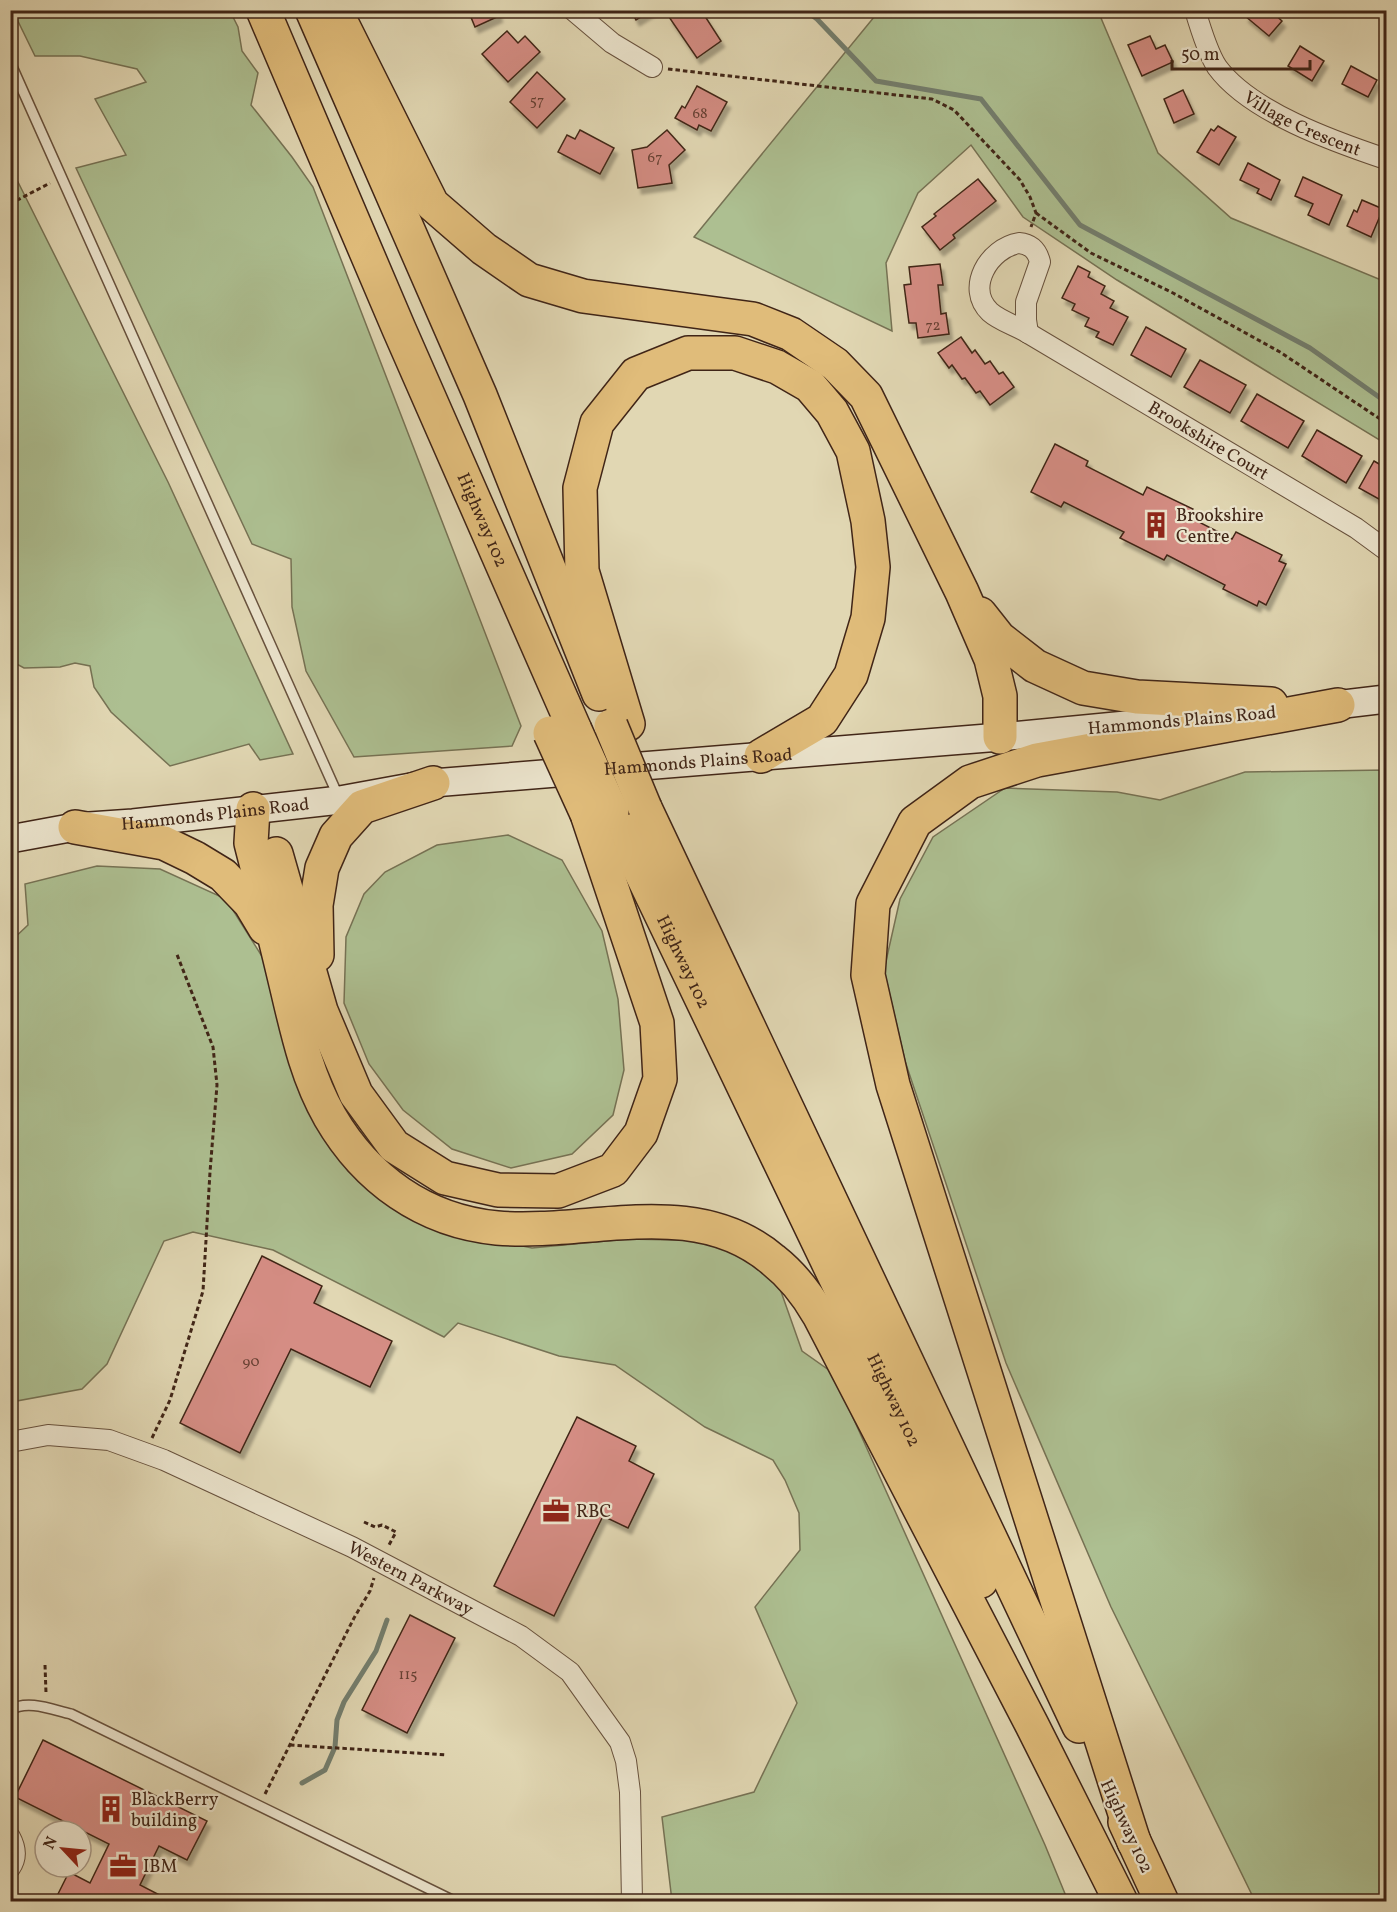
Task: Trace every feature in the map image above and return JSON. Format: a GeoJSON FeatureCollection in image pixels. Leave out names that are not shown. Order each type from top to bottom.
{"type":"FeatureCollection","features":[{"type":"Feature","properties":{"kind":"highway","name":"Highway 102"},"geometry":{"type":"LineString","coordinates":[[263,10],[399,329],[563,732],[599,813],[966,1548],[1130,1902]]}},
{"type":"Feature","properties":{"kind":"highway","name":"Highway 102"},"geometry":{"type":"LineString","coordinates":[[312,10],[480,395],[698,919],[1162,1902]]}},
{"type":"Feature","properties":{"kind":"highway"},"geometry":{"type":"LineString","coordinates":[[335,10],[432,204],[484,249],[530,280],[583,296],[753,319],[791,334],[835,364],[866,396],[962,592],[991,659],[1000,696],[1000,737]]}},
{"type":"Feature","properties":{"kind":"highway"},"geometry":{"type":"LineString","coordinates":[[619,725],[582,571],[580,488],[597,423],[636,375],[688,353],[735,352],[777,367],[810,386],[832,412],[853,452],[868,521],[873,567],[868,618],[851,675],[822,720],[761,756]]}},
{"type":"Feature","properties":{"kind":"highway"},"geometry":{"type":"LineString","coordinates":[[962,592],[999,638],[1035,666],[1083,688],[1137,697],[1330,706]]}},
{"type":"Feature","properties":{"kind":"highway"},"geometry":{"type":"LineString","coordinates":[[1134,1842],[893,1085],[868,975],[873,904],[915,822],[970,782],[1037,760],[1330,706]]}},
{"type":"Feature","properties":{"kind":"highway"},"geometry":{"type":"LineString","coordinates":[[321,1011],[316,904],[322,868],[336,836],[362,807],[433,783]]}},
{"type":"Feature","properties":{"kind":"highway"},"geometry":{"type":"LineString","coordinates":[[253,809],[273,841],[321,1011],[356,1094],[394,1146],[445,1178],[498,1190],[558,1191],[613,1170],[641,1133],[660,1079],[657,1023],[599,813]]}},
{"type":"Feature","properties":{"kind":"highway"},"geometry":{"type":"LineString","coordinates":[[253,809],[251,843],[306,1063],[330,1117],[362,1162],[387,1184],[412,1201],[455,1220],[498,1228],[658,1222],[692,1223],[722,1230],[746,1241],[770,1257],[793,1279],[814,1306],[825,1326],[1121,1902]]}},
{"type":"Feature","properties":{"kind":"highway"},"geometry":{"type":"LineString","coordinates":[[75,827],[164,843],[223,875],[250,903],[279,952]]}},
{"type":"Feature","properties":{"kind":"main road","name":"Hammonds Plains Road"},"geometry":{"type":"LineString","coordinates":[[10,839],[75,827],[340,800],[433,783],[1000,737],[1386,699]]}},
{"type":"Feature","properties":{"kind":"street"},"geometry":{"type":"LineString","coordinates":[[573,10],[612,43],[652,68]]}},
{"type":"Feature","properties":{"kind":"street","name":"Village Crescent"},"geometry":{"type":"LineString","coordinates":[[1195,10],[1217,66],[1248,98],[1328,139],[1386,159]]}},
{"type":"Feature","properties":{"kind":"street"},"geometry":{"type":"LineString","coordinates":[[1024,243],[1034,250],[1040,262],[1026,302],[1028,333]]}},
{"type":"Feature","properties":{"kind":"street","name":"Brookshire Court"},"geometry":{"type":"LineString","coordinates":[[1024,243],[1007,246],[991,260],[982,273],[980,289],[985,305],[992,313],[1356,528],[1386,550]]}},
{"type":"Feature","properties":{"kind":"street","name":"Western Parkway"},"geometry":{"type":"LineString","coordinates":[[10,1442],[48,1435],[109,1440],[144,1453],[352,1547],[521,1636],[570,1672],[620,1742],[626,1761],[630,1792],[632,1902]]}},
{"type":"Feature","properties":{"kind":"street"},"geometry":{"type":"LineString","coordinates":[[10,1838],[15,1846],[15,1855],[10,1868]]}},
{"type":"Feature","properties":{"kind":"lane"},"geometry":{"type":"LineString","coordinates":[[10,62],[63,176],[340,800]]}},
{"type":"Feature","properties":{"kind":"lane"},"geometry":{"type":"LineString","coordinates":[[10,1710],[36,1706],[71,1714],[456,1902]]}},
{"type":"Feature","properties":{"kind":"path"},"geometry":{"type":"LineString","coordinates":[[652,68],[932,99],[954,110],[981,136],[1020,180],[1036,213],[1091,253],[1173,293],[1280,352],[1386,423]]}},
{"type":"Feature","properties":{"kind":"path"},"geometry":{"type":"LineString","coordinates":[[10,204],[63,176]]}},
{"type":"Feature","properties":{"kind":"path"},"geometry":{"type":"LineString","coordinates":[[1024,243],[1036,213]]}},
{"type":"Feature","properties":{"kind":"path"},"geometry":{"type":"LineString","coordinates":[[144,1453],[170,1400],[203,1291],[217,1085],[213,1047],[176,952]]}},
{"type":"Feature","properties":{"kind":"path"},"geometry":{"type":"LineString","coordinates":[[364,1522],[375,1527],[382,1525],[396,1532],[387,1549]]}},
{"type":"Feature","properties":{"kind":"path"},"geometry":{"type":"LineString","coordinates":[[259,1806],[354,1618],[370,1592],[377,1569]]}},
{"type":"Feature","properties":{"kind":"path"},"geometry":{"type":"LineString","coordinates":[[45,1665],[46,1698]]}},
{"type":"Feature","properties":{"kind":"path"},"geometry":{"type":"LineString","coordinates":[[290,1745],[447,1755]]}},
{"type":"Feature","properties":{"kind":"green space"},"geometry":{"type":"Polygon","coordinates":[[[13,11],[230,11],[238,27],[242,51],[258,73],[251,105],[313,187],[521,726],[512,746],[354,757],[306,671],[292,607],[291,559],[252,544],[76,168],[126,155],[95,99],[146,82],[137,69],[80,56],[35,56],[13,11]]]}},
{"type":"Feature","properties":{"kind":"green space"},"geometry":{"type":"Polygon","coordinates":[[[879,11],[1098,11],[1158,153],[1231,218],[1386,282],[1386,444],[1117,280],[1023,217],[971,145],[918,193],[886,263],[892,331],[694,237],[879,11]]]}},
{"type":"Feature","properties":{"kind":"green space"},"geometry":{"type":"Polygon","coordinates":[[[11,168],[168,482],[293,754],[260,760],[249,744],[170,766],[111,712],[94,687],[90,666],[75,663],[60,667],[24,668],[11,661],[11,168]]]}},
{"type":"Feature","properties":{"kind":"green space"},"geometry":{"type":"Polygon","coordinates":[[[1386,770],[1386,1901],[1255,1901],[1111,1607],[1006,1363],[905,1061],[884,970],[900,899],[933,837],[1005,788],[1117,792],[1160,800],[1245,772],[1386,770]]]}},
{"type":"Feature","properties":{"kind":"green space"},"geometry":{"type":"Polygon","coordinates":[[[508,835],[562,860],[602,931],[618,999],[624,1070],[613,1115],[572,1154],[511,1168],[452,1149],[403,1110],[369,1064],[344,1003],[346,937],[364,894],[385,872],[437,845],[508,835]]]}},
{"type":"Feature","properties":{"kind":"green space"},"geometry":{"type":"Polygon","coordinates":[[[97,866],[160,869],[226,899],[268,966],[286,1046],[304,1103],[348,1171],[392,1205],[450,1231],[532,1248],[627,1239],[721,1241],[778,1283],[802,1351],[833,1373],[1068,1901],[672,1901],[662,1817],[754,1792],[797,1703],[755,1607],[800,1550],[799,1513],[785,1480],[773,1460],[705,1427],[615,1365],[559,1356],[458,1323],[444,1337],[273,1250],[193,1232],[164,1241],[107,1364],[82,1389],[11,1402],[10,942],[28,925],[25,884],[97,866]]]}},
{"type":"Feature","properties":{"kind":"building"},"geometry":{"type":"Polygon","coordinates":[[[468,10],[497,10],[499,16],[475,27],[468,10]]]}},
{"type":"Feature","properties":{"kind":"building"},"geometry":{"type":"Polygon","coordinates":[[[631,10],[652,10],[636,20],[631,10]]]}},
{"type":"Feature","properties":{"kind":"building"},"geometry":{"type":"Polygon","coordinates":[[[679,10],[701,10],[721,41],[697,58],[669,17],[679,10]]]}},
{"type":"Feature","properties":{"kind":"building"},"geometry":{"type":"Polygon","coordinates":[[[1250,10],[1270,10],[1282,21],[1269,36],[1245,16],[1250,10]]]}},
{"type":"Feature","properties":{"kind":"building"},"geometry":{"type":"Polygon","coordinates":[[[507,31],[518,43],[525,36],[540,52],[508,82],[482,54],[507,31]]]}},
{"type":"Feature","properties":{"kind":"building"},"geometry":{"type":"Polygon","coordinates":[[[1150,36],[1156,49],[1165,45],[1173,62],[1142,76],[1128,45],[1150,36]]]}},
{"type":"Feature","properties":{"kind":"building"},"geometry":{"type":"Polygon","coordinates":[[[1300,46],[1324,61],[1312,81],[1288,66],[1300,46]]]}},
{"type":"Feature","properties":{"kind":"building"},"geometry":{"type":"Polygon","coordinates":[[[1351,66],[1377,80],[1368,97],[1342,84],[1351,66]]]}},
{"type":"Feature","properties":{"kind":"building"},"geometry":{"type":"Polygon","coordinates":[[[537,72],[565,99],[537,128],[510,102],[537,72]]]}},
{"type":"Feature","properties":{"kind":"building"},"geometry":{"type":"Polygon","coordinates":[[[697,86],[727,102],[711,131],[699,125],[697,130],[675,118],[682,106],[685,108],[697,86]]]}},
{"type":"Feature","properties":{"kind":"building"},"geometry":{"type":"Polygon","coordinates":[[[1183,90],[1194,114],[1174,123],[1164,99],[1183,90]]]}},
{"type":"Feature","properties":{"kind":"building"},"geometry":{"type":"Polygon","coordinates":[[[1218,126],[1236,137],[1219,165],[1197,152],[1211,129],[1214,131],[1218,126]]]}},
{"type":"Feature","properties":{"kind":"building"},"geometry":{"type":"Polygon","coordinates":[[[580,130],[614,148],[600,174],[558,152],[567,135],[575,139],[580,130]]]}},
{"type":"Feature","properties":{"kind":"building"},"geometry":{"type":"Polygon","coordinates":[[[667,130],[685,150],[669,165],[672,183],[638,188],[632,150],[647,147],[667,130]]]}},
{"type":"Feature","properties":{"kind":"building"},"geometry":{"type":"Polygon","coordinates":[[[1248,163],[1280,180],[1271,200],[1257,193],[1259,189],[1240,180],[1248,163]]]}},
{"type":"Feature","properties":{"kind":"building"},"geometry":{"type":"Polygon","coordinates":[[[1303,177],[1342,195],[1329,225],[1308,215],[1313,204],[1295,196],[1303,177]]]}},
{"type":"Feature","properties":{"kind":"building"},"geometry":{"type":"Polygon","coordinates":[[[978,179],[996,201],[953,235],[955,238],[940,250],[922,227],[936,216],[934,214],[978,179]]]}},
{"type":"Feature","properties":{"kind":"building"},"geometry":{"type":"Polygon","coordinates":[[[1362,200],[1383,209],[1371,237],[1347,226],[1354,210],[1357,212],[1362,200]]]}},
{"type":"Feature","properties":{"kind":"building"},"geometry":{"type":"Polygon","coordinates":[[[940,264],[943,285],[938,285],[941,314],[946,313],[949,334],[918,338],[916,323],[909,323],[904,285],[911,284],[909,267],[940,264]]]}},
{"type":"Feature","properties":{"kind":"building"},"geometry":{"type":"Polygon","coordinates":[[[1078,266],[1090,272],[1088,277],[1105,286],[1101,294],[1114,301],[1110,308],[1128,317],[1113,345],[1096,337],[1099,332],[1085,326],[1089,318],[1072,310],[1075,304],[1062,298],[1078,266]]]}},
{"type":"Feature","properties":{"kind":"building"},"geometry":{"type":"Polygon","coordinates":[[[1146,327],[1186,349],[1171,377],[1131,355],[1146,327]]]}},
{"type":"Feature","properties":{"kind":"building"},"geometry":{"type":"Polygon","coordinates":[[[961,337],[972,353],[975,350],[985,364],[990,361],[999,374],[1003,372],[1014,387],[990,405],[980,391],[976,393],[965,378],[962,379],[952,365],[949,368],[938,353],[961,337]]]}},
{"type":"Feature","properties":{"kind":"building"},"geometry":{"type":"Polygon","coordinates":[[[1200,360],[1246,385],[1230,413],[1184,387],[1200,360]]]}},
{"type":"Feature","properties":{"kind":"building"},"geometry":{"type":"Polygon","coordinates":[[[1257,394],[1304,421],[1288,448],[1241,421],[1257,394]]]}},
{"type":"Feature","properties":{"kind":"building"},"geometry":{"type":"Polygon","coordinates":[[[1317,430],[1362,456],[1346,483],[1302,456],[1317,430]]]}},
{"type":"Feature","properties":{"kind":"building","name":"Brookshire Centre"},"geometry":{"type":"Polygon","coordinates":[[[1055,444],[1088,461],[1086,466],[1143,495],[1147,487],[1193,509],[1189,517],[1232,539],[1236,532],[1282,555],[1279,561],[1286,564],[1266,605],[1259,601],[1257,606],[1223,589],[1225,585],[1167,555],[1164,560],[1120,538],[1124,532],[1064,502],[1061,507],[1031,492],[1055,444]]]}},
{"type":"Feature","properties":{"kind":"building"},"geometry":{"type":"Polygon","coordinates":[[[1374,461],[1386,468],[1386,503],[1359,488],[1374,461]]]}},
{"type":"Feature","properties":{"kind":"building"},"geometry":{"type":"Polygon","coordinates":[[[262,1256],[322,1286],[314,1303],[392,1341],[370,1387],[291,1349],[240,1453],[180,1423],[262,1256]]]}},
{"type":"Feature","properties":{"kind":"building"},"geometry":{"type":"Polygon","coordinates":[[[577,1417],[636,1446],[629,1461],[654,1474],[628,1528],[603,1516],[554,1616],[494,1586],[577,1417]]]}},
{"type":"Feature","properties":{"kind":"building"},"geometry":{"type":"Polygon","coordinates":[[[410,1615],[455,1638],[407,1733],[362,1710],[410,1615]]]}},
{"type":"Feature","properties":{"kind":"building","name":"BlackBerry building"},"geometry":{"type":"Polygon","coordinates":[[[43,1740],[207,1821],[187,1860],[159,1846],[140,1885],[173,1902],[54,1902],[66,1879],[82,1879],[90,1883],[109,1844],[93,1836],[93,1819],[59,1819],[15,1797],[43,1740]]]}},
{"type":"Feature","properties":{"kind":"waterway"},"geometry":{"type":"LineString","coordinates":[[805,10],[817,19],[876,81],[981,99],[1080,225],[1310,348],[1386,402]]}},
{"type":"Feature","properties":{"kind":"waterway"},"geometry":{"type":"LineString","coordinates":[[302,1783],[325,1770],[335,1747],[337,1720],[344,1702],[376,1651],[387,1620]]}},
{"type":"Feature","properties":{"kind":"place","name":"Brookshire Centre"},"geometry":{"type":"Point","coordinates":[1156,525]}},
{"type":"Feature","properties":{"kind":"place","name":"RBC"},"geometry":{"type":"Point","coordinates":[556,1511]}},
{"type":"Feature","properties":{"kind":"place","name":"BlackBerry building"},"geometry":{"type":"Point","coordinates":[111,1809]}},
{"type":"Feature","properties":{"kind":"place","name":"IBM"},"geometry":{"type":"Point","coordinates":[123,1866]}}]}
